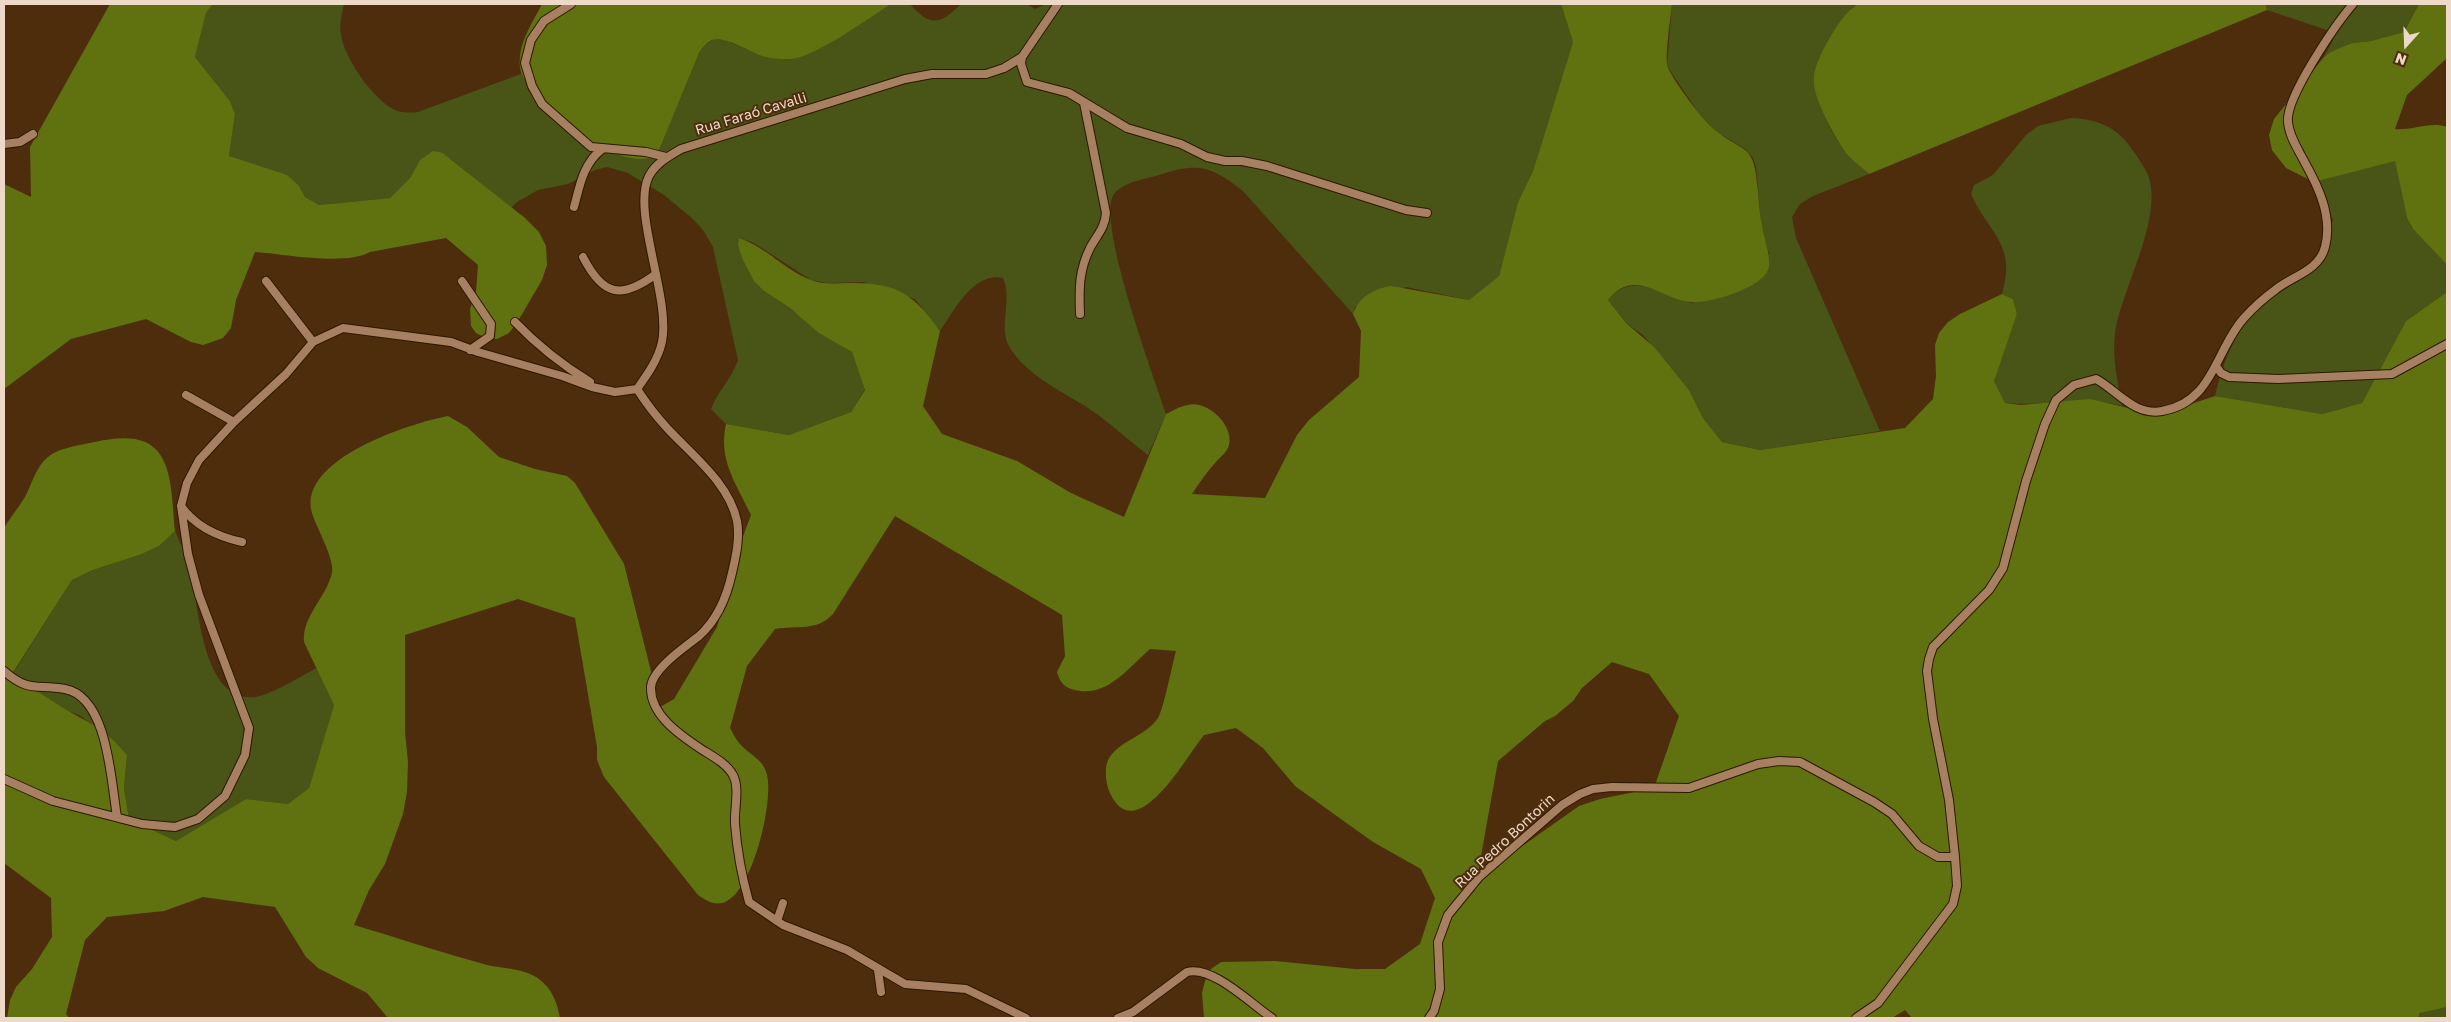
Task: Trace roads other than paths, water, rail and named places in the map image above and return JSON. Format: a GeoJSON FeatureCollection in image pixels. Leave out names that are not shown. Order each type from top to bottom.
{"type":"FeatureCollection","features":[{"type":"Feature","properties":{"kind":"street"},"geometry":{"type":"LineString","coordinates":[[571,4],[544,21],[531,40],[525,63],[532,86],[542,104],[591,148],[646,152],[666,158]]}},
{"type":"Feature","properties":{"kind":"street","name":"Rua Faraó Cavalli"},"geometry":{"type":"LineString","coordinates":[[636,389],[654,364],[662,342],[663,311],[646,220],[644,192],[649,176],[666,158],[681,149],[905,79],[932,74],[986,74],[1004,68],[1022,57],[1058,4]]}},
{"type":"Feature","properties":{"kind":"street"},"geometry":{"type":"LineString","coordinates":[[1856,1018],[1878,1003],[1953,904],[1956,886],[1955,857],[1949,800],[1933,720],[1927,671],[1933,647],[1989,590],[2003,568],[2026,481],[2052,407],[2063,393],[2074,385],[2096,379],[2136,408],[2150,412],[2172,409],[2189,399],[2206,384],[2243,319],[2275,289],[2313,266],[2324,249],[2328,227],[2324,205],[2314,178],[2295,146],[2287,121],[2300,85],[2309,68],[2352,4]]}},
{"type":"Feature","properties":{"kind":"street"},"geometry":{"type":"LineString","coordinates":[[1022,57],[1021,64],[1027,82],[1069,94],[1127,128],[1181,144],[1207,157],[1267,166],[1406,210],[1427,213]]}},
{"type":"Feature","properties":{"kind":"street"},"geometry":{"type":"LineString","coordinates":[[1080,314],[1080,272],[1090,249],[1105,227],[1106,213],[1084,103]]}},
{"type":"Feature","properties":{"kind":"street"},"geometry":{"type":"LineString","coordinates":[[4,144],[20,142],[33,134]]}},
{"type":"Feature","properties":{"kind":"street"},"geometry":{"type":"LineString","coordinates":[[574,207],[582,175],[594,156],[602,149]]}},
{"type":"Feature","properties":{"kind":"street"},"geometry":{"type":"LineString","coordinates":[[583,257],[588,267],[602,284],[618,292],[629,290],[656,274]]}},
{"type":"Feature","properties":{"kind":"street"},"geometry":{"type":"LineString","coordinates":[[266,281],[313,342]]}},
{"type":"Feature","properties":{"kind":"street"},"geometry":{"type":"LineString","coordinates":[[462,281],[491,324],[490,336],[470,350]]}},
{"type":"Feature","properties":{"kind":"street"},"geometry":{"type":"LineString","coordinates":[[515,322],[528,336],[574,373],[600,389]]}},
{"type":"Feature","properties":{"kind":"street"},"geometry":{"type":"LineString","coordinates":[[4,779],[53,801],[142,824],[175,827],[198,819],[225,796],[245,755],[248,728],[199,595],[188,554],[180,506],[187,482],[199,460],[234,422],[286,374],[313,342],[343,328],[451,342],[470,350],[600,389],[615,392],[636,389],[652,411],[708,471],[728,498],[737,521],[738,541],[729,584],[720,606],[708,627],[657,671],[651,685],[652,700],[658,712],[673,728],[717,759],[733,775],[735,783],[734,823],[744,886],[750,902],[777,921],[847,950],[878,970],[905,984],[966,989],[1026,1018]]}},
{"type":"Feature","properties":{"kind":"street"},"geometry":{"type":"LineString","coordinates":[[2216,366],[2221,373],[2236,378],[2298,379],[2379,376],[2401,370],[2447,344]]}},
{"type":"Feature","properties":{"kind":"street"},"geometry":{"type":"LineString","coordinates":[[186,395],[234,422]]}},
{"type":"Feature","properties":{"kind":"street"},"geometry":{"type":"LineString","coordinates":[[180,506],[188,516],[208,530],[226,539],[242,542]]}},
{"type":"Feature","properties":{"kind":"street"},"geometry":{"type":"LineString","coordinates":[[4,671],[16,681],[28,687],[71,690],[82,696],[94,709],[102,729],[117,817]]}},
{"type":"Feature","properties":{"kind":"street","name":"Rua Pedro Bontorin"},"geometry":{"type":"LineString","coordinates":[[1428,1018],[1436,1006],[1440,989],[1438,942],[1448,915],[1479,877],[1562,805],[1580,794],[1593,789],[1612,787],[1689,788],[1758,764],[1779,761],[1800,762],[1874,802],[1892,814],[1919,846],[1938,858],[1955,857]]}},
{"type":"Feature","properties":{"kind":"street"},"geometry":{"type":"LineString","coordinates":[[777,921],[783,903]]}},
{"type":"Feature","properties":{"kind":"street"},"geometry":{"type":"LineString","coordinates":[[878,970],[881,992]]}},
{"type":"Feature","properties":{"kind":"street"},"geometry":{"type":"LineString","coordinates":[[1118,1018],[1133,1012],[1187,972],[1193,970],[1202,971],[1222,982],[1272,1018]]}}]}
